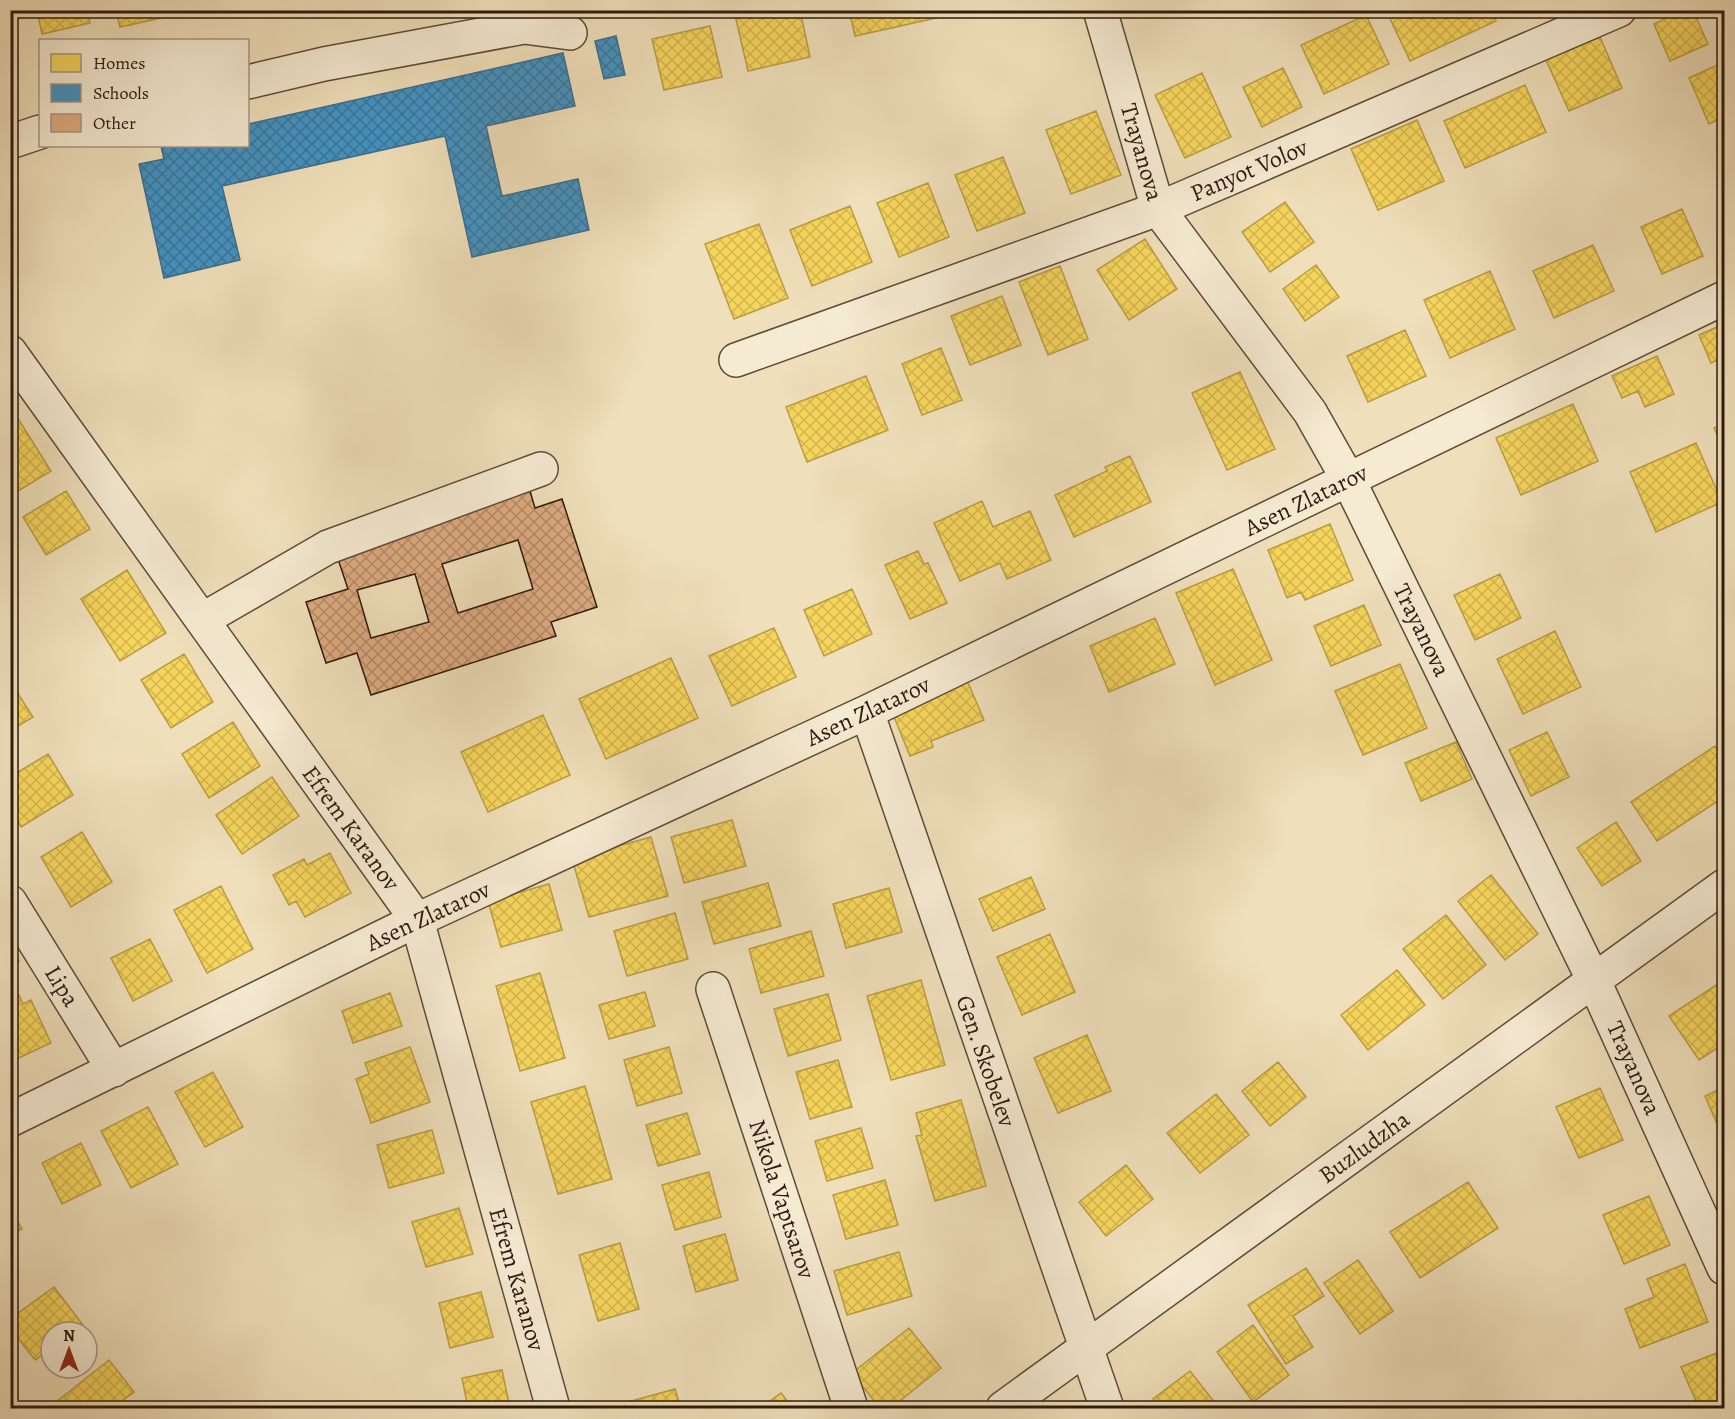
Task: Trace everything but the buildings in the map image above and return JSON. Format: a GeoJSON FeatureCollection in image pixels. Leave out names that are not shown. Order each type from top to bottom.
{"type":"FeatureCollection","features":[{"type":"Feature","properties":{"kind":"street","name":"Trayanova"},"geometry":{"type":"LineString","coordinates":[[1100,10],[1158,209],[1310,412],[1348,479],[1594,981],[1725,1268]]}},
{"type":"Feature","properties":{"kind":"street","name":"Panyot Volov"},"geometry":{"type":"LineString","coordinates":[[736,360],[1158,209],[1619,10]]}},
{"type":"Feature","properties":{"kind":"street"},"geometry":{"type":"LineString","coordinates":[[249,82],[324,64],[524,27],[570,33]]}},
{"type":"Feature","properties":{"kind":"street"},"geometry":{"type":"LineString","coordinates":[[10,142],[39,132]]}},
{"type":"Feature","properties":{"kind":"street","name":"Asen Zlatarov"},"geometry":{"type":"LineString","coordinates":[[10,1120],[417,920],[867,712],[1725,298]]}},
{"type":"Feature","properties":{"kind":"street","name":"Efrem Karanov"},"geometry":{"type":"LineString","coordinates":[[10,352],[417,920],[553,1408]]}},
{"type":"Feature","properties":{"kind":"street"},"geometry":{"type":"LineString","coordinates":[[202,620],[328,547],[541,469]]}},
{"type":"Feature","properties":{"kind":"street","name":"Gen. Skobelev"},"geometry":{"type":"LineString","coordinates":[[867,712],[1085,1350],[1107,1408]]}},
{"type":"Feature","properties":{"kind":"street","name":"Buzludzha"},"geometry":{"type":"LineString","coordinates":[[1003,1408],[1725,886]]}},
{"type":"Feature","properties":{"kind":"street","name":"Lipa"},"geometry":{"type":"LineString","coordinates":[[10,903],[114,1070]]}},
{"type":"Feature","properties":{"kind":"street","name":"Nikola Vaptsarov"},"geometry":{"type":"LineString","coordinates":[[713,989],[851,1408]]}}]}
